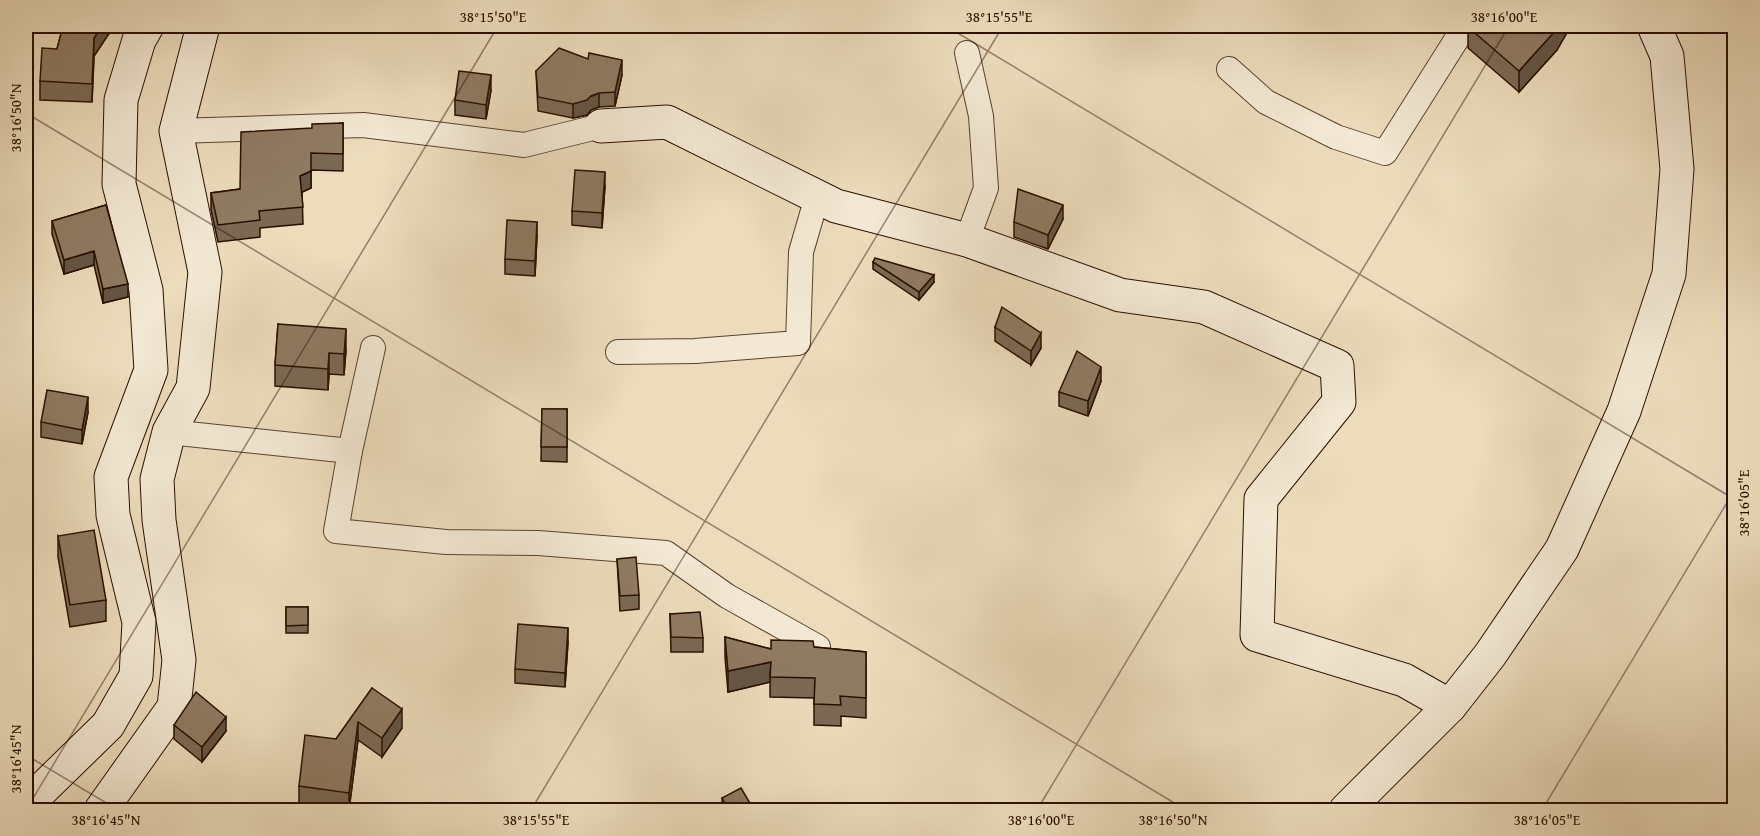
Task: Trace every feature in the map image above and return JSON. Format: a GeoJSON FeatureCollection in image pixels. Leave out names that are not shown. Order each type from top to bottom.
{"type":"FeatureCollection","features":[{"type":"Feature","properties":{"kind":"main road"},"geometry":{"type":"LineString","coordinates":[[26,805],[108,725],[136,676],[139,622],[113,515],[111,477],[151,370],[146,290],[119,184],[120,100],[139,40],[147,26]]}},
{"type":"Feature","properties":{"kind":"main road"},"geometry":{"type":"LineString","coordinates":[[101,810],[174,707],[179,660],[159,520],[157,479],[169,432],[193,388],[205,272],[176,131],[203,26]]}},
{"type":"Feature","properties":{"kind":"main road"},"geometry":{"type":"LineString","coordinates":[[1346,810],[1450,706],[1490,655],[1562,549],[1624,411],[1669,274],[1677,169],[1667,56],[1654,26]]}},
{"type":"Feature","properties":{"kind":"main road"},"geometry":{"type":"LineString","coordinates":[[600,126],[667,122],[836,206],[967,240],[1120,295],[1204,307],[1337,366],[1339,402],[1261,499],[1257,634],[1404,680],[1450,706]]}},
{"type":"Feature","properties":{"kind":"street"},"geometry":{"type":"LineString","coordinates":[[1229,69],[1266,102],[1336,137],[1385,153],[1465,26]]}},
{"type":"Feature","properties":{"kind":"street"},"geometry":{"type":"LineString","coordinates":[[967,53],[981,116],[986,188],[967,240]]}},
{"type":"Feature","properties":{"kind":"street"},"geometry":{"type":"LineString","coordinates":[[176,131],[363,125],[524,145],[600,126]]}},
{"type":"Feature","properties":{"kind":"street"},"geometry":{"type":"LineString","coordinates":[[618,352],[695,351],[798,343],[801,252],[817,196]]}},
{"type":"Feature","properties":{"kind":"street"},"geometry":{"type":"LineString","coordinates":[[373,348],[350,451],[336,531],[446,542],[538,543],[666,553],[727,596],[818,647]]}},
{"type":"Feature","properties":{"kind":"street"},"geometry":{"type":"LineString","coordinates":[[169,432],[350,451]]}},
{"type":"Feature","properties":{"kind":"building"},"geometry":{"type":"Polygon","coordinates":[[[63,26],[102,26],[94,38],[92,84],[40,81],[42,48],[57,49],[63,26]]]}},
{"type":"Feature","properties":{"kind":"building"},"geometry":{"type":"Polygon","coordinates":[[[1469,26],[1559,26],[1519,71],[1469,26]]]}},
{"type":"Feature","properties":{"kind":"building"},"geometry":{"type":"Polygon","coordinates":[[[559,48],[588,59],[589,53],[622,60],[615,92],[599,93],[573,104],[538,97],[536,71],[559,48]]]}},
{"type":"Feature","properties":{"kind":"building"},"geometry":{"type":"Polygon","coordinates":[[[459,71],[491,75],[486,105],[455,100],[459,71]]]}},
{"type":"Feature","properties":{"kind":"building"},"geometry":{"type":"Polygon","coordinates":[[[343,123],[343,154],[311,153],[311,171],[300,176],[303,207],[259,211],[260,220],[218,225],[211,193],[240,189],[241,132],[312,128],[312,124],[343,123]]]}},
{"type":"Feature","properties":{"kind":"building"},"geometry":{"type":"Polygon","coordinates":[[[575,170],[605,172],[602,213],[572,211],[575,170]]]}},
{"type":"Feature","properties":{"kind":"building"},"geometry":{"type":"Polygon","coordinates":[[[1018,189],[1063,205],[1048,235],[1014,222],[1018,189]]]}},
{"type":"Feature","properties":{"kind":"building"},"geometry":{"type":"Polygon","coordinates":[[[106,205],[128,284],[103,289],[94,251],[64,260],[52,221],[106,205]]]}},
{"type":"Feature","properties":{"kind":"building"},"geometry":{"type":"Polygon","coordinates":[[[507,220],[537,222],[535,261],[505,259],[507,220]]]}},
{"type":"Feature","properties":{"kind":"building"},"geometry":{"type":"Polygon","coordinates":[[[875,258],[934,275],[919,292],[873,262],[875,258]]]}},
{"type":"Feature","properties":{"kind":"building"},"geometry":{"type":"Polygon","coordinates":[[[1002,307],[1041,333],[1031,351],[995,327],[1002,307]]]}},
{"type":"Feature","properties":{"kind":"building"},"geometry":{"type":"Polygon","coordinates":[[[278,324],[346,329],[344,354],[329,353],[328,369],[275,365],[278,324]]]}},
{"type":"Feature","properties":{"kind":"building"},"geometry":{"type":"Polygon","coordinates":[[[1077,351],[1101,367],[1088,401],[1059,392],[1077,351]]]}},
{"type":"Feature","properties":{"kind":"building"},"geometry":{"type":"Polygon","coordinates":[[[47,390],[88,397],[82,430],[41,422],[47,390]]]}},
{"type":"Feature","properties":{"kind":"building"},"geometry":{"type":"Polygon","coordinates":[[[542,409],[567,409],[567,447],[541,447],[542,409]]]}},
{"type":"Feature","properties":{"kind":"building"},"geometry":{"type":"Polygon","coordinates":[[[94,530],[106,600],[70,605],[58,536],[94,530]]]}},
{"type":"Feature","properties":{"kind":"building"},"geometry":{"type":"Polygon","coordinates":[[[636,557],[639,595],[620,596],[617,559],[636,557]]]}},
{"type":"Feature","properties":{"kind":"building"},"geometry":{"type":"Polygon","coordinates":[[[286,607],[308,607],[308,625],[286,626],[286,607]]]}},
{"type":"Feature","properties":{"kind":"building"},"geometry":{"type":"Polygon","coordinates":[[[700,612],[703,638],[671,637],[670,614],[700,612]]]}},
{"type":"Feature","properties":{"kind":"building"},"geometry":{"type":"Polygon","coordinates":[[[518,624],[568,628],[565,673],[515,669],[518,624]]]}},
{"type":"Feature","properties":{"kind":"building"},"geometry":{"type":"Polygon","coordinates":[[[725,637],[771,649],[771,640],[813,641],[814,647],[866,652],[866,698],[840,696],[841,705],[814,704],[815,678],[770,677],[771,662],[728,671],[725,637]]]}},
{"type":"Feature","properties":{"kind":"building"},"geometry":{"type":"Polygon","coordinates":[[[372,688],[402,709],[382,738],[358,722],[349,793],[299,786],[305,735],[336,739],[372,688]]]}},
{"type":"Feature","properties":{"kind":"building"},"geometry":{"type":"Polygon","coordinates":[[[196,692],[226,717],[202,747],[174,725],[196,692]]]}},
{"type":"Feature","properties":{"kind":"building"},"geometry":{"type":"Polygon","coordinates":[[[741,788],[751,805],[741,810],[729,810],[722,798],[741,788]]]}}]}
